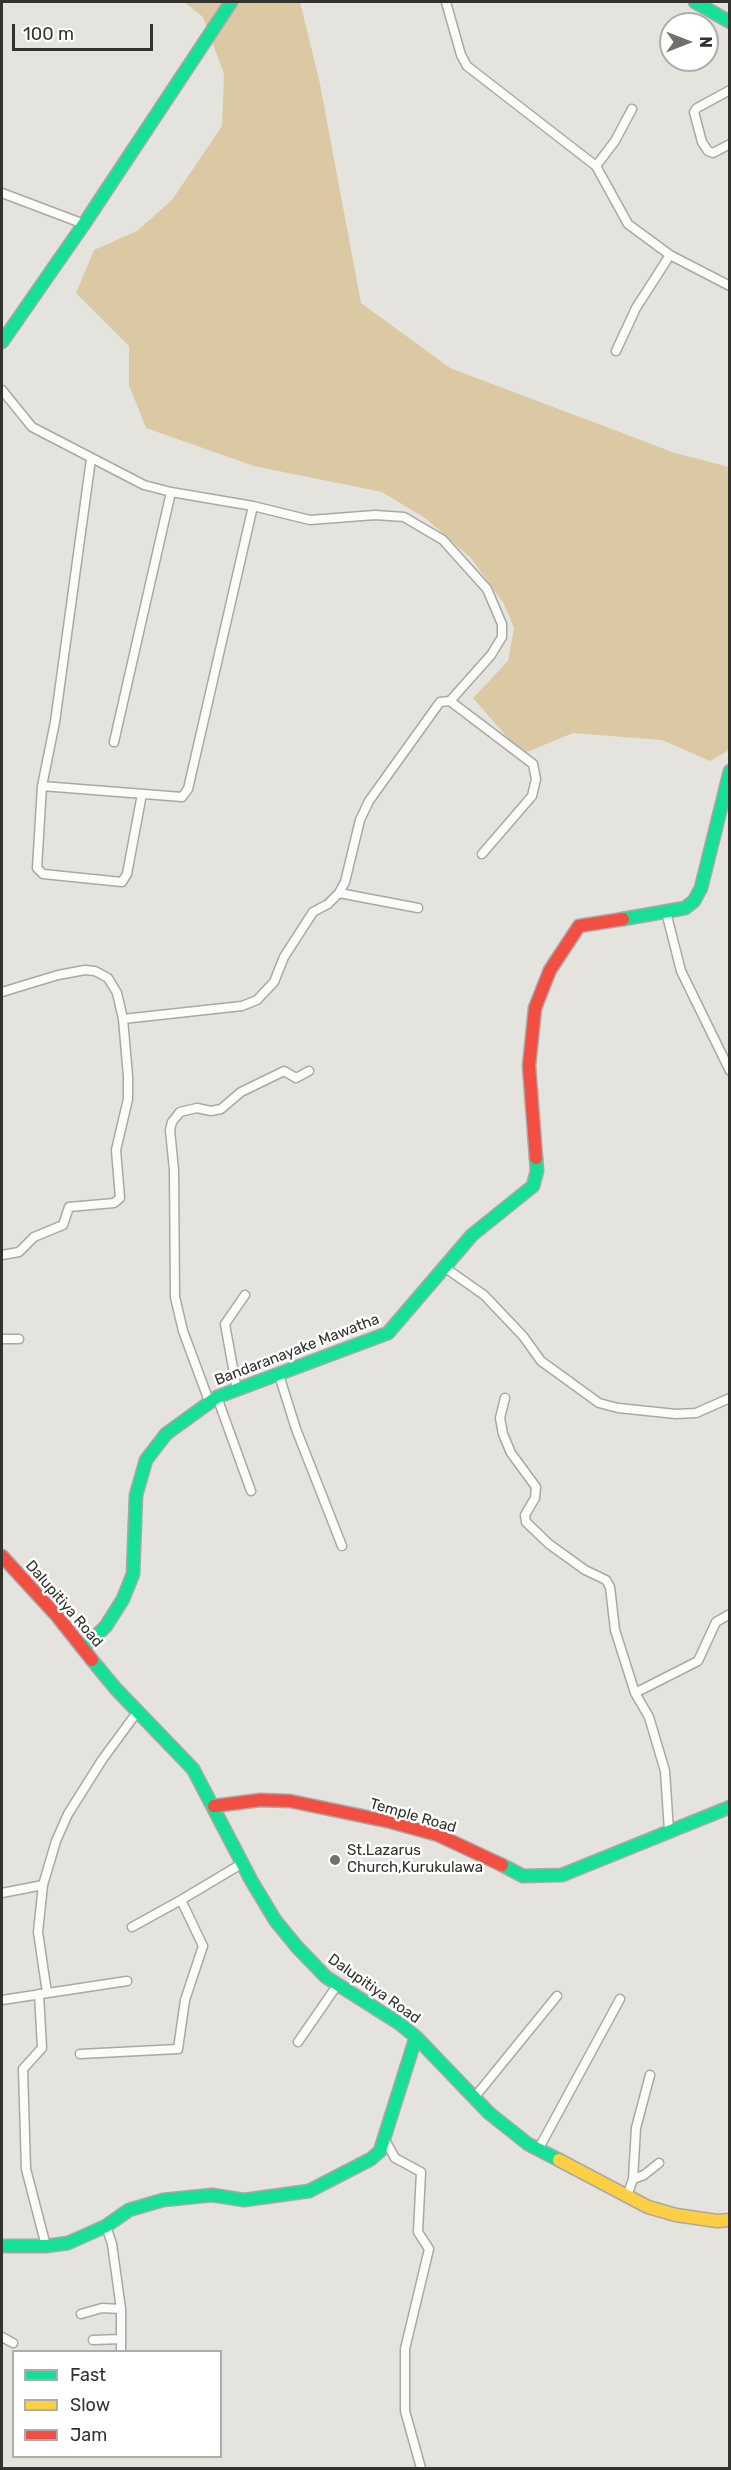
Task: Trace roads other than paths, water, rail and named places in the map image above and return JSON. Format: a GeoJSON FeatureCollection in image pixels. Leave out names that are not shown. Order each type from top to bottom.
{"type":"FeatureCollection","features":[{"type":"Feature","properties":{"kind":"street"},"geometry":{"type":"LineString","coordinates":[[2,342],[84,224],[231,2]]}},
{"type":"Feature","properties":{"kind":"street"},"geometry":{"type":"LineString","coordinates":[[446,2],[461,55],[467,66],[596,166],[628,224],[670,255],[729,286]]}},
{"type":"Feature","properties":{"kind":"street"},"geometry":{"type":"LineString","coordinates":[[695,2],[729,22]]}},
{"type":"Feature","properties":{"kind":"street"},"geometry":{"type":"LineString","coordinates":[[729,90],[694,112],[702,141],[708,151],[713,153],[729,144]]}},
{"type":"Feature","properties":{"kind":"street"},"geometry":{"type":"LineString","coordinates":[[596,166],[615,141],[632,108]]}},
{"type":"Feature","properties":{"kind":"street"},"geometry":{"type":"LineString","coordinates":[[2,193],[84,224]]}},
{"type":"Feature","properties":{"kind":"street"},"geometry":{"type":"LineString","coordinates":[[616,351],[636,308],[670,255]]}},
{"type":"Feature","properties":{"kind":"street"},"geometry":{"type":"LineString","coordinates":[[2,390],[33,427],[144,485],[253,506],[310,520],[375,515],[404,517],[443,540],[487,589],[502,624],[502,637],[491,655],[450,701],[440,702],[369,801],[360,820],[345,882],[339,893],[328,904],[313,912],[284,957],[274,982],[257,1000],[242,1006],[123,1019]]}},
{"type":"Feature","properties":{"kind":"street"},"geometry":{"type":"LineString","coordinates":[[91,459],[55,722],[42,786],[37,868],[43,874],[122,882],[127,874],[142,794]]}},
{"type":"Feature","properties":{"kind":"street"},"geometry":{"type":"LineString","coordinates":[[114,742],[171,492]]}},
{"type":"Feature","properties":{"kind":"street"},"geometry":{"type":"LineString","coordinates":[[42,786],[182,797],[188,789],[253,506]]}},
{"type":"Feature","properties":{"kind":"street"},"geometry":{"type":"LineString","coordinates":[[450,701],[533,764],[536,779],[532,796],[482,854]]}},
{"type":"Feature","properties":{"kind":"street","name":"Bandaranayake Mawatha"},"geometry":{"type":"LineString","coordinates":[[84,1648],[106,1626],[123,1599],[133,1574],[136,1495],[146,1460],[166,1434],[213,1399],[388,1333],[472,1235],[533,1186],[537,1171],[530,1066],[535,1008],[550,970],[579,926],[685,908],[694,901],[701,888],[729,771]]}},
{"type":"Feature","properties":{"kind":"street"},"geometry":{"type":"LineString","coordinates":[[339,893],[418,908]]}},
{"type":"Feature","properties":{"kind":"street"},"geometry":{"type":"LineString","coordinates":[[666,912],[681,971],[729,1071]]}},
{"type":"Feature","properties":{"kind":"street"},"geometry":{"type":"LineString","coordinates":[[2,992],[58,975],[85,970],[95,971],[108,978],[117,993],[123,1019],[128,1088],[128,1099],[116,1150],[120,1198],[114,1203],[69,1207],[63,1225],[34,1237],[19,1252],[2,1255]]}},
{"type":"Feature","properties":{"kind":"street"},"geometry":{"type":"LineString","coordinates":[[251,1491],[183,1330],[175,1297],[174,1170],[170,1130],[172,1122],[180,1112],[196,1108],[211,1111],[221,1109],[241,1092],[284,1071],[296,1078],[309,1071]]}},
{"type":"Feature","properties":{"kind":"street"},"geometry":{"type":"LineString","coordinates":[[444,1267],[484,1295],[523,1336],[541,1361],[599,1403],[618,1408],[676,1414],[696,1413],[712,1408],[729,1398]]}},
{"type":"Feature","properties":{"kind":"street"},"geometry":{"type":"LineString","coordinates":[[237,1390],[225,1324],[245,1295]]}},
{"type":"Feature","properties":{"kind":"street"},"geometry":{"type":"LineString","coordinates":[[2,1339],[19,1339]]}},
{"type":"Feature","properties":{"kind":"street"},"geometry":{"type":"LineString","coordinates":[[279,1375],[296,1429],[342,1546]]}},
{"type":"Feature","properties":{"kind":"street"},"geometry":{"type":"LineString","coordinates":[[505,1398],[500,1418],[503,1434],[511,1453],[536,1487],[535,1498],[525,1515],[526,1522],[549,1544],[585,1570],[606,1580],[610,1587],[615,1630],[635,1693],[649,1717],[665,1771],[669,1831]]}},
{"type":"Feature","properties":{"kind":"street","name":"Dalupitiya Road"},"geometry":{"type":"LineString","coordinates":[[2,1557],[30,1585],[116,1689],[193,1769],[275,1920],[326,1977],[378,2008],[416,2037],[489,2113],[538,2150],[648,2207],[676,2216],[729,2220]]}},
{"type":"Feature","properties":{"kind":"street"},"geometry":{"type":"LineString","coordinates":[[635,1693],[698,1661],[716,1622],[729,1614]]}},
{"type":"Feature","properties":{"kind":"street"},"geometry":{"type":"LineString","coordinates":[[46,2246],[26,2169],[23,2069],[42,2048],[43,1994],[38,1932],[43,1885],[56,1841],[68,1814],[102,1760],[138,1711]]}},
{"type":"Feature","properties":{"kind":"street","name":"Temple Road"},"geometry":{"type":"LineString","coordinates":[[214,1806],[260,1800],[290,1801],[391,1822],[438,1835],[523,1876],[562,1875],[729,1807]]}},
{"type":"Feature","properties":{"kind":"street"},"geometry":{"type":"LineString","coordinates":[[132,1927],[243,1863]]}},
{"type":"Feature","properties":{"kind":"street"},"geometry":{"type":"LineString","coordinates":[[2,1893],[43,1885]]}},
{"type":"Feature","properties":{"kind":"street"},"geometry":{"type":"LineString","coordinates":[[80,2055],[178,2049],[184,2000],[203,1946],[181,1900]]}},
{"type":"Feature","properties":{"kind":"street"},"geometry":{"type":"LineString","coordinates":[[2,2000],[127,1981]]}},
{"type":"Feature","properties":{"kind":"street"},"geometry":{"type":"LineString","coordinates":[[298,2042],[338,1984]]}},
{"type":"Feature","properties":{"kind":"street"},"geometry":{"type":"LineString","coordinates":[[474,2098],[557,1996]]}},
{"type":"Feature","properties":{"kind":"street"},"geometry":{"type":"LineString","coordinates":[[538,2150],[620,1999]]}},
{"type":"Feature","properties":{"kind":"street"},"geometry":{"type":"LineString","coordinates":[[2,2246],[46,2246],[68,2243],[106,2226],[129,2210],[163,2200],[212,2195],[244,2200],[309,2191],[370,2159],[380,2151],[416,2037]]}},
{"type":"Feature","properties":{"kind":"street"},"geometry":{"type":"LineString","coordinates":[[627,2196],[633,2179],[636,2128],[650,2075]]}},
{"type":"Feature","properties":{"kind":"street"},"geometry":{"type":"LineString","coordinates":[[385,2140],[395,2158],[421,2172],[418,2232],[429,2249],[405,2349],[405,2411],[421,2469]]}},
{"type":"Feature","properties":{"kind":"street"},"geometry":{"type":"LineString","coordinates":[[633,2179],[644,2175],[659,2163]]}},
{"type":"Feature","properties":{"kind":"street"},"geometry":{"type":"LineString","coordinates":[[106,2226],[112,2244],[121,2309],[121,2350]]}},
{"type":"Feature","properties":{"kind":"street"},"geometry":{"type":"LineString","coordinates":[[81,2314],[102,2308],[121,2309]]}},
{"type":"Feature","properties":{"kind":"street"},"geometry":{"type":"LineString","coordinates":[[2,2337],[13,2343]]}},
{"type":"Feature","properties":{"kind":"street"},"geometry":{"type":"LineString","coordinates":[[93,2340],[121,2339]]}},
{"type":"Feature","properties":{"kind":"place","name":"St.Lazarus Church,Kurukulawa"},"geometry":{"type":"Point","coordinates":[335,1860]}}]}
